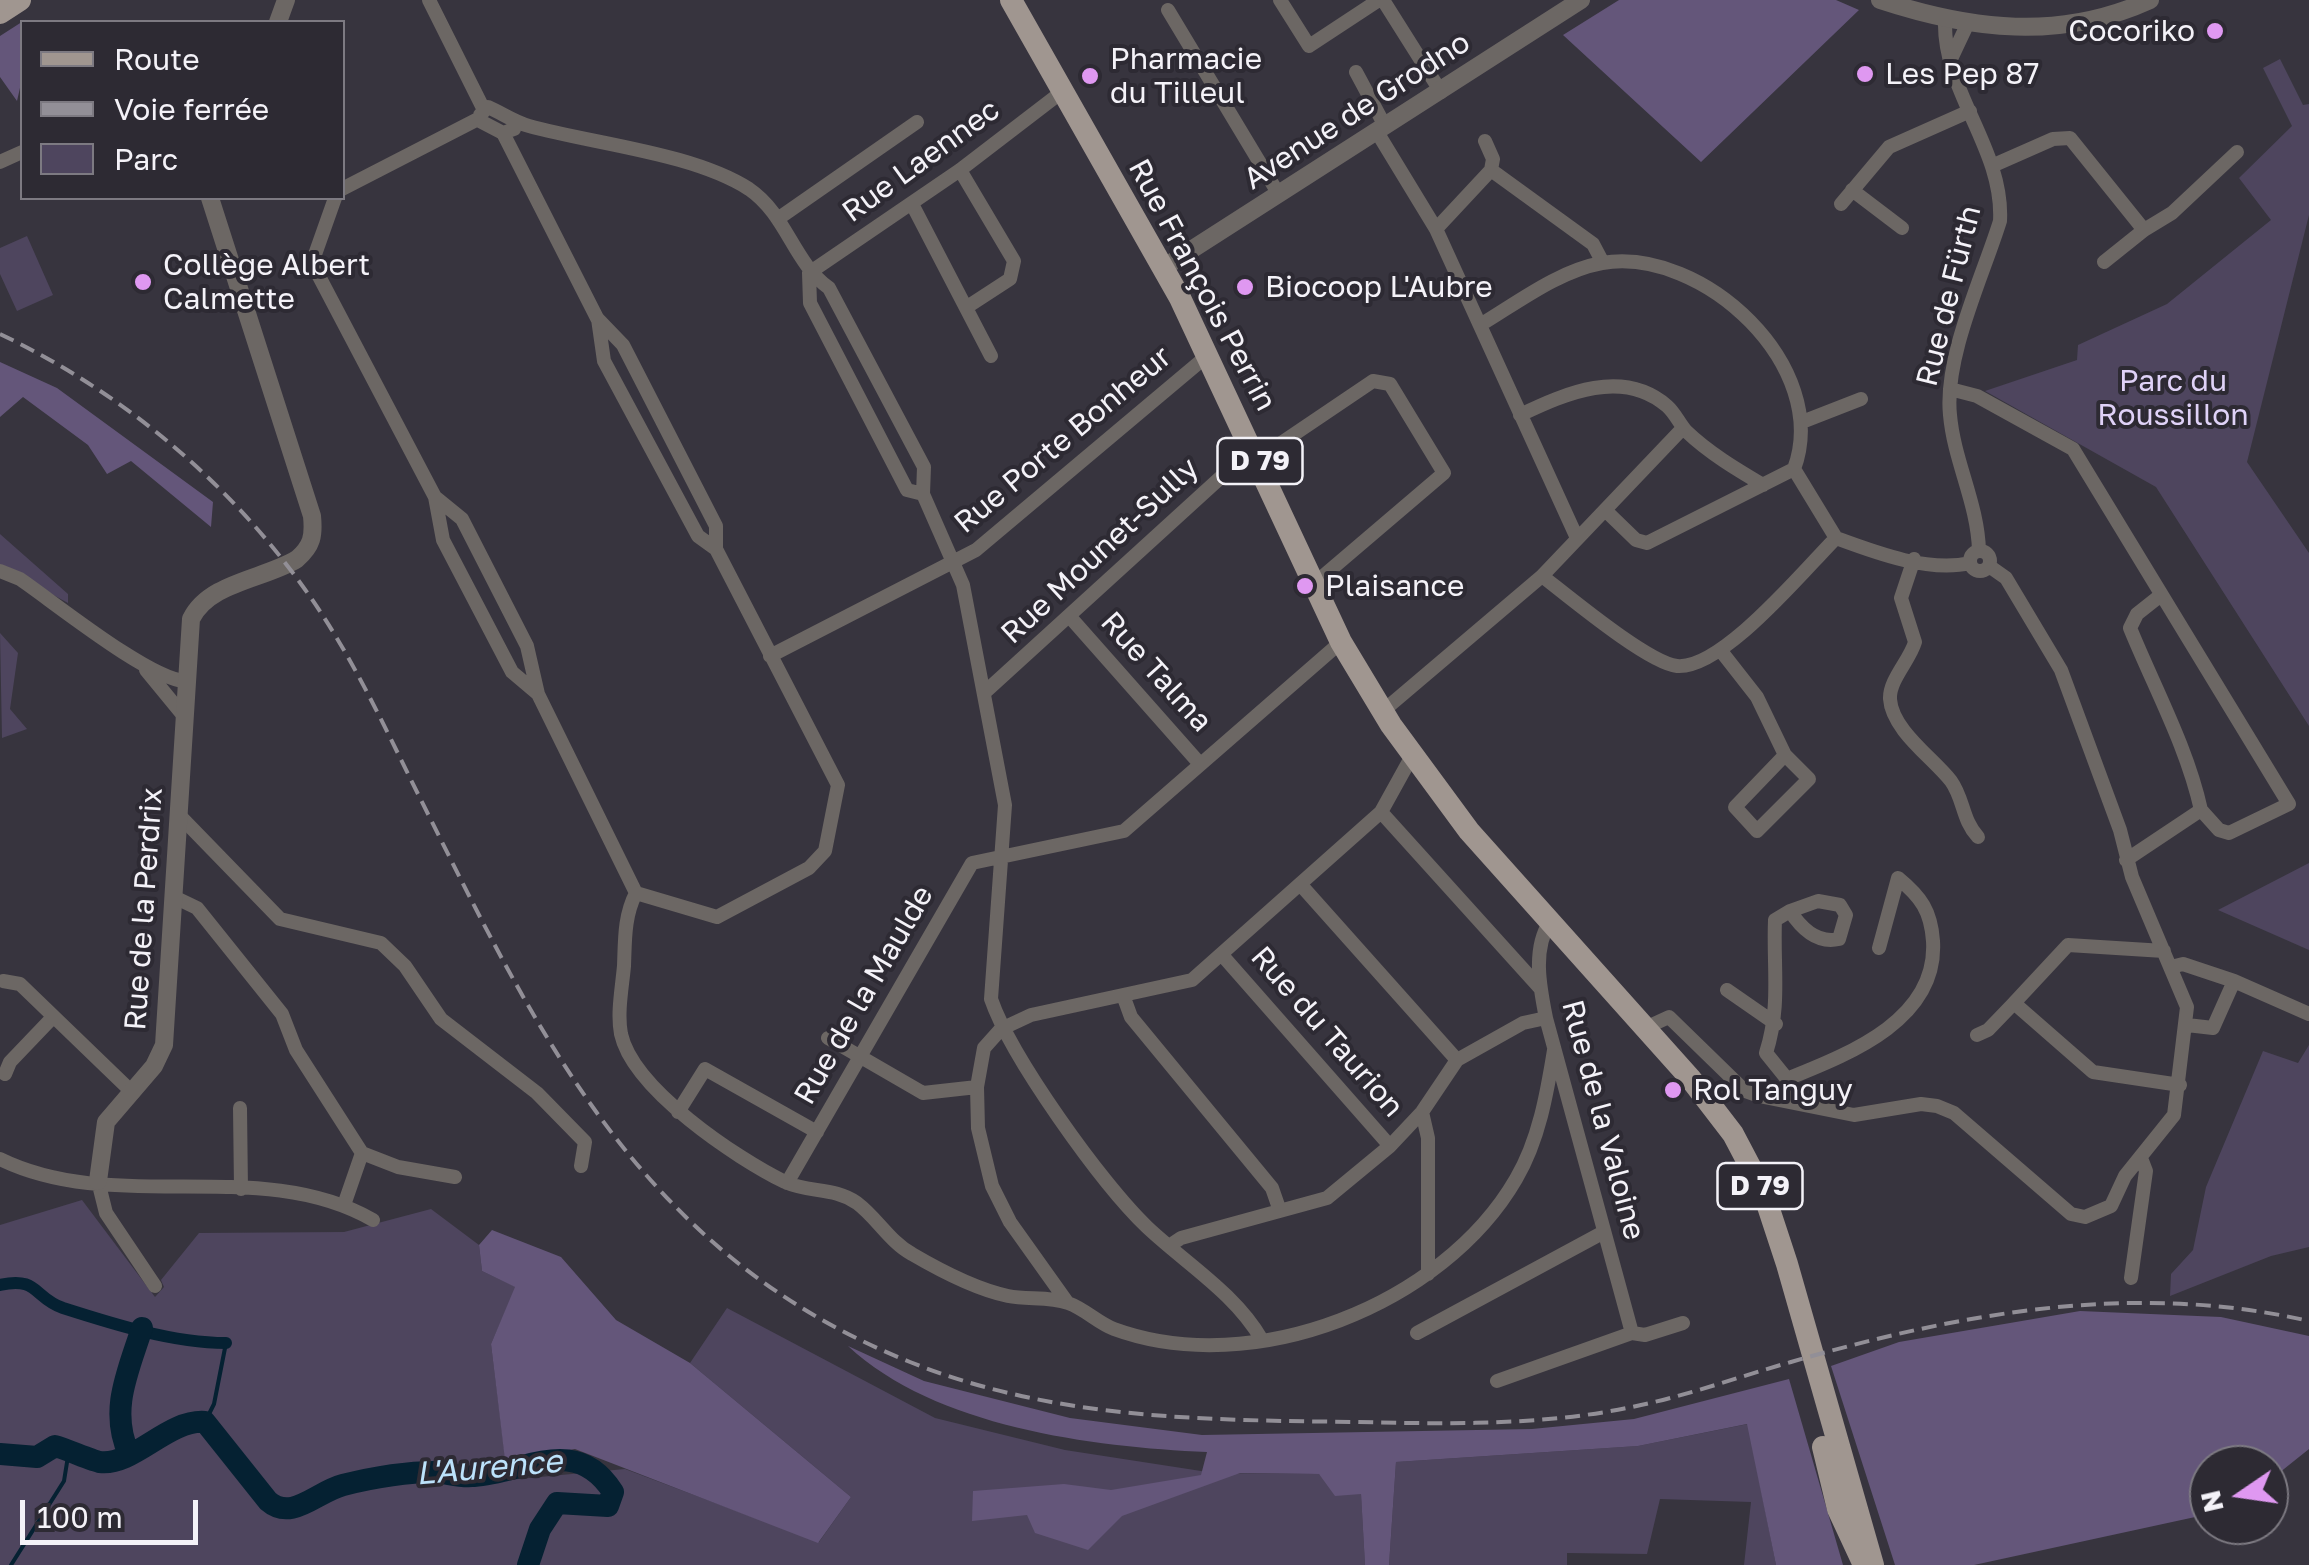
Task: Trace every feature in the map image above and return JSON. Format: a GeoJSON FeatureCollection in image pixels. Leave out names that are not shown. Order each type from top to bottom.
{"type":"FeatureCollection","features":[{"type":"Feature","properties":{"kind":"main road"},"geometry":{"type":"LineString","coordinates":[[0,13],[20,0]]}},
{"type":"Feature","properties":{"kind":"main road","name":"Rue François Perrin"},"geometry":{"type":"LineString","coordinates":[[1010,0],[1164,268],[1256,453],[1342,642],[1382,711],[1469,831],[1690,1078],[1733,1134],[1762,1191],[1808,1364]]}},
{"type":"Feature","properties":{"kind":"main road","name":"D 79"},"geometry":{"type":"LineString","coordinates":[[1808,1364],[1856,1560]]}},
{"type":"Feature","properties":{"kind":"main road","name":"D 79"},"geometry":{"type":"LineString","coordinates":[[1808,1364],[1874,1565]]}},
{"type":"Feature","properties":{"kind":"street"},"geometry":{"type":"LineString","coordinates":[[429,0],[484,111],[503,134],[598,318],[623,345],[716,526],[716,549],[838,785],[825,851],[809,868],[718,917],[636,893],[538,694],[530,653],[462,519],[435,497]]}},
{"type":"Feature","properties":{"kind":"street"},"geometry":{"type":"LineString","coordinates":[[1280,0],[1309,46],[1381,0],[1441,92]]}},
{"type":"Feature","properties":{"kind":"street","name":"Avenue de Grodno"},"geometry":{"type":"LineString","coordinates":[[1164,268],[1580,0]]}},
{"type":"Feature","properties":{"kind":"street"},"geometry":{"type":"LineString","coordinates":[[1880,0],[1945,21],[1998,28],[2067,23],[2123,12],[2150,0]]}},
{"type":"Feature","properties":{"kind":"street"},"geometry":{"type":"LineString","coordinates":[[1168,10],[1278,193]]}},
{"type":"Feature","properties":{"kind":"street","name":"Rue de Fürth"},"geometry":{"type":"LineString","coordinates":[[1945,21],[1945,50],[1994,165],[2002,196],[2000,221],[1950,388],[1952,436],[1974,557]]}},
{"type":"Feature","properties":{"kind":"street"},"geometry":{"type":"LineString","coordinates":[[1950,61],[1967,25]]}},
{"type":"Feature","properties":{"kind":"street"},"geometry":{"type":"LineString","coordinates":[[1356,72],[1381,129],[1436,230],[1576,538]]}},
{"type":"Feature","properties":{"kind":"street","name":"Rue Laennec"},"geometry":{"type":"LineString","coordinates":[[809,273],[960,170],[1063,92]]}},
{"type":"Feature","properties":{"kind":"street"},"geometry":{"type":"LineString","coordinates":[[345,187],[484,111],[515,122],[620,145],[732,179],[766,202],[779,218],[809,273],[830,288],[924,466],[923,494],[948,543],[962,586],[1005,805],[991,999],[1001,1029],[1066,1124],[1144,1224],[1242,1310],[1262,1340]]}},
{"type":"Feature","properties":{"kind":"street"},"geometry":{"type":"LineString","coordinates":[[1841,204],[1888,147],[1970,111]]}},
{"type":"Feature","properties":{"kind":"street"},"geometry":{"type":"LineString","coordinates":[[503,134],[514,130],[515,122]]}},
{"type":"Feature","properties":{"kind":"street"},"geometry":{"type":"LineString","coordinates":[[779,218],[917,122]]}},
{"type":"Feature","properties":{"kind":"street"},"geometry":{"type":"LineString","coordinates":[[1994,165],[2053,140],[2070,138],[2144,230]]}},
{"type":"Feature","properties":{"kind":"street"},"geometry":{"type":"LineString","coordinates":[[1436,230],[1490,170],[1493,159],[1484,141]]}},
{"type":"Feature","properties":{"kind":"street"},"geometry":{"type":"LineString","coordinates":[[2104,262],[2172,213],[2237,152]]}},
{"type":"Feature","properties":{"kind":"street"},"geometry":{"type":"LineString","coordinates":[[960,170],[1014,261],[1010,279],[967,308]]}},
{"type":"Feature","properties":{"kind":"street"},"geometry":{"type":"LineString","coordinates":[[1490,170],[1593,244],[1602,263]]}},
{"type":"Feature","properties":{"kind":"street"},"geometry":{"type":"LineString","coordinates":[[1852,190],[1902,228]]}},
{"type":"Feature","properties":{"kind":"street","name":"Rue de la Perdrix"},"geometry":{"type":"LineString","coordinates":[[155,1286],[106,1213],[98,1181],[106,1122],[134,1093],[164,1044],[191,619],[198,605],[212,596],[297,559],[308,549],[314,534],[312,516],[211,200]]}},
{"type":"Feature","properties":{"kind":"street"},"geometry":{"type":"LineString","coordinates":[[333,200],[312,263],[435,497],[443,540],[512,672],[538,694]]}},
{"type":"Feature","properties":{"kind":"street"},"geometry":{"type":"LineString","coordinates":[[912,204],[992,356]]}},
{"type":"Feature","properties":{"kind":"street"},"geometry":{"type":"LineString","coordinates":[[1480,326],[1552,282],[1602,263],[1660,267],[1720,295],[1758,327],[1786,370],[1802,422],[1801,450],[1794,469],[1647,542],[1636,540],[1605,510]]}},
{"type":"Feature","properties":{"kind":"street"},"geometry":{"type":"LineString","coordinates":[[809,273],[810,303],[908,490],[923,494]]}},
{"type":"Feature","properties":{"kind":"street"},"geometry":{"type":"LineString","coordinates":[[598,318],[604,362],[698,536],[716,549]]}},
{"type":"Feature","properties":{"kind":"street","name":"Rue Porte Bonheur"},"geometry":{"type":"LineString","coordinates":[[770,656],[953,566],[1208,356]]}},
{"type":"Feature","properties":{"kind":"street","name":"Rue Mounet-Sully"},"geometry":{"type":"LineString","coordinates":[[984,693],[1256,453],[1373,380],[1382,380],[1390,384],[1444,473],[1315,583]]}},
{"type":"Feature","properties":{"kind":"street"},"geometry":{"type":"LineString","coordinates":[[1520,414],[1601,385],[1645,390],[1670,408],[1683,428],[1719,458],[1763,485]]}},
{"type":"Feature","properties":{"kind":"street"},"geometry":{"type":"LineString","coordinates":[[1950,388],[1977,396],[2072,449],[2162,595],[2289,804],[2229,833],[2219,830],[2201,810],[2187,755],[2172,729],[2130,628],[2138,614],[2162,595]]}},
{"type":"Feature","properties":{"kind":"street"},"geometry":{"type":"LineString","coordinates":[[1802,422],[1862,399]]}},
{"type":"Feature","properties":{"kind":"street"},"geometry":{"type":"LineString","coordinates":[[1382,711],[1542,576],[1683,428]]}},
{"type":"Feature","properties":{"kind":"street"},"geometry":{"type":"LineString","coordinates":[[1645,1028],[1669,1017],[1746,1091],[1854,1115],[1921,1104],[1954,1113],[2063,1209],[2085,1217],[2111,1206],[2125,1176],[2174,1116],[2187,1007],[2126,860],[2120,830],[2061,670],[2006,578],[1989,566],[1980,571],[1974,557],[1954,566],[1876,553],[1836,538],[1794,469]]}},
{"type":"Feature","properties":{"kind":"street"},"geometry":{"type":"LineString","coordinates":[[1542,576],[1656,659],[1692,665],[1722,651],[1836,538]]}},
{"type":"Feature","properties":{"kind":"street"},"geometry":{"type":"LineString","coordinates":[[1914,559],[1902,598],[1915,642],[1891,688],[1890,701],[1896,720],[1954,785],[1966,824],[1978,837]]}},
{"type":"Feature","properties":{"kind":"street"},"geometry":{"type":"LineString","coordinates":[[0,571],[20,579],[142,665],[172,680],[185,681]]}},
{"type":"Feature","properties":{"kind":"street","name":"Rue Talma"},"geometry":{"type":"LineString","coordinates":[[1070,617],[1200,764]]}},
{"type":"Feature","properties":{"kind":"street"},"geometry":{"type":"LineString","coordinates":[[1003,854],[1124,831],[1342,642]]}},
{"type":"Feature","properties":{"kind":"street"},"geometry":{"type":"LineString","coordinates":[[1722,651],[1758,697],[1785,755],[1809,779],[1757,831],[1736,808],[1785,755]]}},
{"type":"Feature","properties":{"kind":"street"},"geometry":{"type":"LineString","coordinates":[[142,665],[183,715]]}},
{"type":"Feature","properties":{"kind":"street"},"geometry":{"type":"LineString","coordinates":[[1066,1302],[1010,1222],[992,1186],[978,1128],[977,1087],[984,1048],[1001,1029],[1031,1015],[1192,980],[1381,812],[1412,756]]}},
{"type":"Feature","properties":{"kind":"street"},"geometry":{"type":"LineString","coordinates":[[2126,860],[2201,810]]}},
{"type":"Feature","properties":{"kind":"street"},"geometry":{"type":"LineString","coordinates":[[1381,812],[1540,988]]}},
{"type":"Feature","properties":{"kind":"street"},"geometry":{"type":"LineString","coordinates":[[178,813],[280,919],[381,943],[405,966],[441,1019],[537,1093],[585,1142],[581,1166]]}},
{"type":"Feature","properties":{"kind":"street","name":"Rue de la Maulde"},"geometry":{"type":"LineString","coordinates":[[787,1183],[972,864],[1003,854]]}},
{"type":"Feature","properties":{"kind":"street"},"geometry":{"type":"LineString","coordinates":[[1788,1079],[1888,1030],[1930,980],[1932,921],[1922,897],[1898,878],[1879,948]]}},
{"type":"Feature","properties":{"kind":"street"},"geometry":{"type":"LineString","coordinates":[[1300,884],[1457,1060]]}},
{"type":"Feature","properties":{"kind":"street"},"geometry":{"type":"LineString","coordinates":[[636,893],[627,916],[621,1034],[646,1084],[678,1112],[787,1183],[828,1189],[856,1203],[908,1252],[962,1280],[1009,1296],[1066,1302],[1114,1329],[1141,1334],[1203,1344],[1262,1340],[1323,1329],[1428,1274],[1474,1235],[1517,1178],[1545,1101],[1554,1050]]}},
{"type":"Feature","properties":{"kind":"street"},"geometry":{"type":"LineString","coordinates":[[174,897],[197,908],[282,1014],[296,1050],[362,1153],[398,1167],[455,1177]]}},
{"type":"Feature","properties":{"kind":"street"},"geometry":{"type":"LineString","coordinates":[[1790,911],[1775,920],[1772,958],[1779,1002],[1766,1053],[1788,1079],[1796,1102]]}},
{"type":"Feature","properties":{"kind":"street","name":"Rue de la Valoine"},"geometry":{"type":"LineString","coordinates":[[1550,922],[1541,936],[1540,988],[1632,1333]]}},
{"type":"Feature","properties":{"kind":"street"},"geometry":{"type":"LineString","coordinates":[[1977,1035],[1988,1030],[2068,946],[2164,951]]}},
{"type":"Feature","properties":{"kind":"street","name":"Rue du Taurion"},"geometry":{"type":"LineString","coordinates":[[1222,955],[1390,1146]]}},
{"type":"Feature","properties":{"kind":"street"},"geometry":{"type":"LineString","coordinates":[[2172,966],[2182,964],[2234,981],[2309,1014]]}},
{"type":"Feature","properties":{"kind":"street"},"geometry":{"type":"LineString","coordinates":[[2187,1025],[2213,1028],[2234,981]]}},
{"type":"Feature","properties":{"kind":"street"},"geometry":{"type":"LineString","coordinates":[[3,982],[20,984],[134,1093]]}},
{"type":"Feature","properties":{"kind":"street"},"geometry":{"type":"LineString","coordinates":[[1727,990],[1776,1024]]}},
{"type":"Feature","properties":{"kind":"street"},"geometry":{"type":"LineString","coordinates":[[1123,995],[1131,1017],[1272,1188],[1280,1211]]}},
{"type":"Feature","properties":{"kind":"street"},"geometry":{"type":"LineString","coordinates":[[2014,1003],[2093,1072],[2180,1085]]}},
{"type":"Feature","properties":{"kind":"street"},"geometry":{"type":"LineString","coordinates":[[5,1074],[10,1062],[53,1017]]}},
{"type":"Feature","properties":{"kind":"street"},"geometry":{"type":"LineString","coordinates":[[1169,1246],[1181,1238],[1327,1198],[1390,1146],[1422,1112],[1457,1060],[1523,1023],[1546,1018]]}},
{"type":"Feature","properties":{"kind":"street"},"geometry":{"type":"LineString","coordinates":[[828,1038],[923,1093],[977,1087]]}},
{"type":"Feature","properties":{"kind":"street"},"geometry":{"type":"LineString","coordinates":[[678,1112],[705,1069],[817,1132]]}},
{"type":"Feature","properties":{"kind":"street"},"geometry":{"type":"LineString","coordinates":[[240,1108],[241,1189]]}},
{"type":"Feature","properties":{"kind":"street"},"geometry":{"type":"LineString","coordinates":[[1422,1112],[1428,1138],[1428,1274]]}},
{"type":"Feature","properties":{"kind":"street"},"geometry":{"type":"LineString","coordinates":[[344,1206],[362,1153]]}},
{"type":"Feature","properties":{"kind":"street"},"geometry":{"type":"LineString","coordinates":[[2131,1278],[2146,1171],[2140,1158]]}},
{"type":"Feature","properties":{"kind":"street"},"geometry":{"type":"LineString","coordinates":[[0,1159],[57,1179],[298,1192],[373,1220]]}},
{"type":"Feature","properties":{"kind":"street"},"geometry":{"type":"LineString","coordinates":[[1417,1333],[1604,1232]]}},
{"type":"Feature","properties":{"kind":"street"},"geometry":{"type":"LineString","coordinates":[[1497,1381],[1632,1333],[1645,1335],[1684,1323]]}},
{"type":"Feature","properties":{"kind":"green space","name":"Parc du Roussillon"},"geometry":{"type":"Polygon","coordinates":[[[2280,59],[2303,105],[2309,104],[2309,215],[2247,462],[2309,553],[2309,726],[2156,487],[1985,391],[2077,360],[2078,345],[2167,304],[2271,220],[2239,178],[2292,126],[2263,68],[2280,59]]]}},
{"type":"Feature","properties":{"kind":"green space"},"geometry":{"type":"Polygon","coordinates":[[[27,236],[53,295],[17,311],[0,274],[0,248],[27,236]]]}},
{"type":"Feature","properties":{"kind":"green space"},"geometry":{"type":"Polygon","coordinates":[[[0,534],[68,594],[68,603],[0,566],[0,534]]]}},
{"type":"Feature","properties":{"kind":"green space"},"geometry":{"type":"Polygon","coordinates":[[[0,633],[18,653],[10,709],[27,729],[2,738],[0,633]]]}},
{"type":"Feature","properties":{"kind":"green space"},"geometry":{"type":"Polygon","coordinates":[[[2309,863],[2309,950],[2218,910],[2309,863]]]}},
{"type":"Feature","properties":{"kind":"green space"},"geometry":{"type":"Polygon","coordinates":[[[2309,1045],[2309,1247],[2271,1256],[2170,1296],[2171,1274],[2193,1250],[2206,1187],[2263,1051],[2298,1063],[2309,1045]]]}},
{"type":"Feature","properties":{"kind":"green space"},"geometry":{"type":"Polygon","coordinates":[[[82,1200],[155,1297],[164,1287],[161,1280],[199,1233],[344,1232],[431,1209],[479,1245],[482,1271],[516,1287],[491,1344],[508,1480],[625,1469],[819,1542],[851,1497],[690,1363],[727,1308],[935,1418],[1065,1450],[1214,1473],[1319,1474],[1361,1493],[1365,1565],[0,1565],[0,1225],[82,1200]]]}},
{"type":"Feature","properties":{"kind":"green space"},"geometry":{"type":"Polygon","coordinates":[[[1748,1424],[1776,1565],[1744,1565],[1751,1502],[1660,1499],[1647,1554],[1567,1553],[1567,1565],[1389,1565],[1396,1462],[1638,1446],[1748,1424]]]}},
{"type":"Feature","properties":{"kind":"shaded area"},"geometry":{"type":"Polygon","coordinates":[[[1619,0],[1836,0],[1859,10],[1701,162],[1563,35],[1619,0]]]}},
{"type":"Feature","properties":{"kind":"shaded area"},"geometry":{"type":"Polygon","coordinates":[[[20,23],[17,101],[0,77],[0,36],[20,23]]]}},
{"type":"Feature","properties":{"kind":"shaded area"},"geometry":{"type":"Polygon","coordinates":[[[0,362],[57,388],[213,502],[211,527],[131,461],[107,474],[88,445],[23,397],[0,417],[0,362]]]}},
{"type":"Feature","properties":{"kind":"shaded area"},"geometry":{"type":"Polygon","coordinates":[[[492,1230],[561,1257],[616,1320],[690,1363],[851,1497],[818,1543],[575,1449],[505,1460],[491,1344],[515,1287],[482,1271],[479,1245],[492,1230]]]}},
{"type":"Feature","properties":{"kind":"shaded area"},"geometry":{"type":"Polygon","coordinates":[[[2080,1311],[2221,1317],[2309,1336],[2309,1449],[2289,1465],[2289,1445],[2189,1445],[2189,1518],[1974,1565],[1895,1565],[1831,1366],[1899,1342],[2080,1311]]]}},
{"type":"Feature","properties":{"kind":"shaded area"},"geometry":{"type":"Polygon","coordinates":[[[848,1346],[924,1381],[1070,1418],[1202,1435],[1532,1429],[1634,1419],[1789,1379],[1843,1565],[1776,1565],[1747,1424],[1638,1446],[1396,1462],[1389,1565],[1365,1565],[1361,1494],[1335,1496],[1319,1474],[1240,1473],[1122,1516],[1088,1550],[1035,1533],[1027,1515],[972,1521],[973,1491],[1064,1484],[1111,1490],[1201,1475],[1207,1452],[1066,1438],[970,1414],[884,1374],[848,1346]]]}},
{"type":"Feature","properties":{"kind":"waterway","name":"L'Aurence"},"geometry":{"type":"LineString","coordinates":[[0,1285],[22,1283],[63,1308],[143,1332],[226,1343]]}},
{"type":"Feature","properties":{"kind":"waterway","name":"L'Aurence"},"geometry":{"type":"LineString","coordinates":[[129,1454],[123,1438],[121,1406],[142,1328]]}},
{"type":"Feature","properties":{"kind":"waterway","name":"L'Aurence"},"geometry":{"type":"LineString","coordinates":[[205,1422],[214,1404],[226,1343]]}},
{"type":"Feature","properties":{"kind":"waterway","name":"L'Aurence"},"geometry":{"type":"LineString","coordinates":[[0,1454],[37,1457],[55,1446],[100,1462],[113,1461],[178,1428],[205,1422],[268,1501],[286,1508],[304,1504],[343,1485],[401,1474],[469,1476],[566,1460],[599,1474],[613,1492],[608,1506],[557,1503],[540,1529],[528,1565]]}},
{"type":"Feature","properties":{"kind":"waterway"},"geometry":{"type":"LineString","coordinates":[[11,1565],[64,1481],[69,1450]]}},
{"type":"Feature","properties":{"kind":"railway"},"geometry":{"type":"LineString","coordinates":[[0,334],[90,384],[132,413],[211,480],[280,556],[327,622],[355,671],[465,887],[557,1054],[610,1130],[669,1200],[737,1262],[817,1317],[910,1362],[1020,1396],[1130,1413],[1243,1420],[1500,1422],[1571,1417],[1641,1405],[1919,1329],[2048,1308],[2178,1304],[2243,1309],[2309,1321]]}},
{"type":"Feature","properties":{"kind":"place","name":"Cocoriko"},"geometry":{"type":"Point","coordinates":[2215,31]}},
{"type":"Feature","properties":{"kind":"place","name":"Les Pep 87"},"geometry":{"type":"Point","coordinates":[1865,74]}},
{"type":"Feature","properties":{"kind":"place","name":"Pharmacie du Tilleul"},"geometry":{"type":"Point","coordinates":[1090,76]}},
{"type":"Feature","properties":{"kind":"place","name":"Collège Albert Calmette"},"geometry":{"type":"Point","coordinates":[143,282]}},
{"type":"Feature","properties":{"kind":"place","name":"Biocoop L'Aubre"},"geometry":{"type":"Point","coordinates":[1245,287]}},
{"type":"Feature","properties":{"kind":"place","name":"Plaisance"},"geometry":{"type":"Point","coordinates":[1305,586]}},
{"type":"Feature","properties":{"kind":"place","name":"Rol Tanguy"},"geometry":{"type":"Point","coordinates":[1673,1090]}}]}
